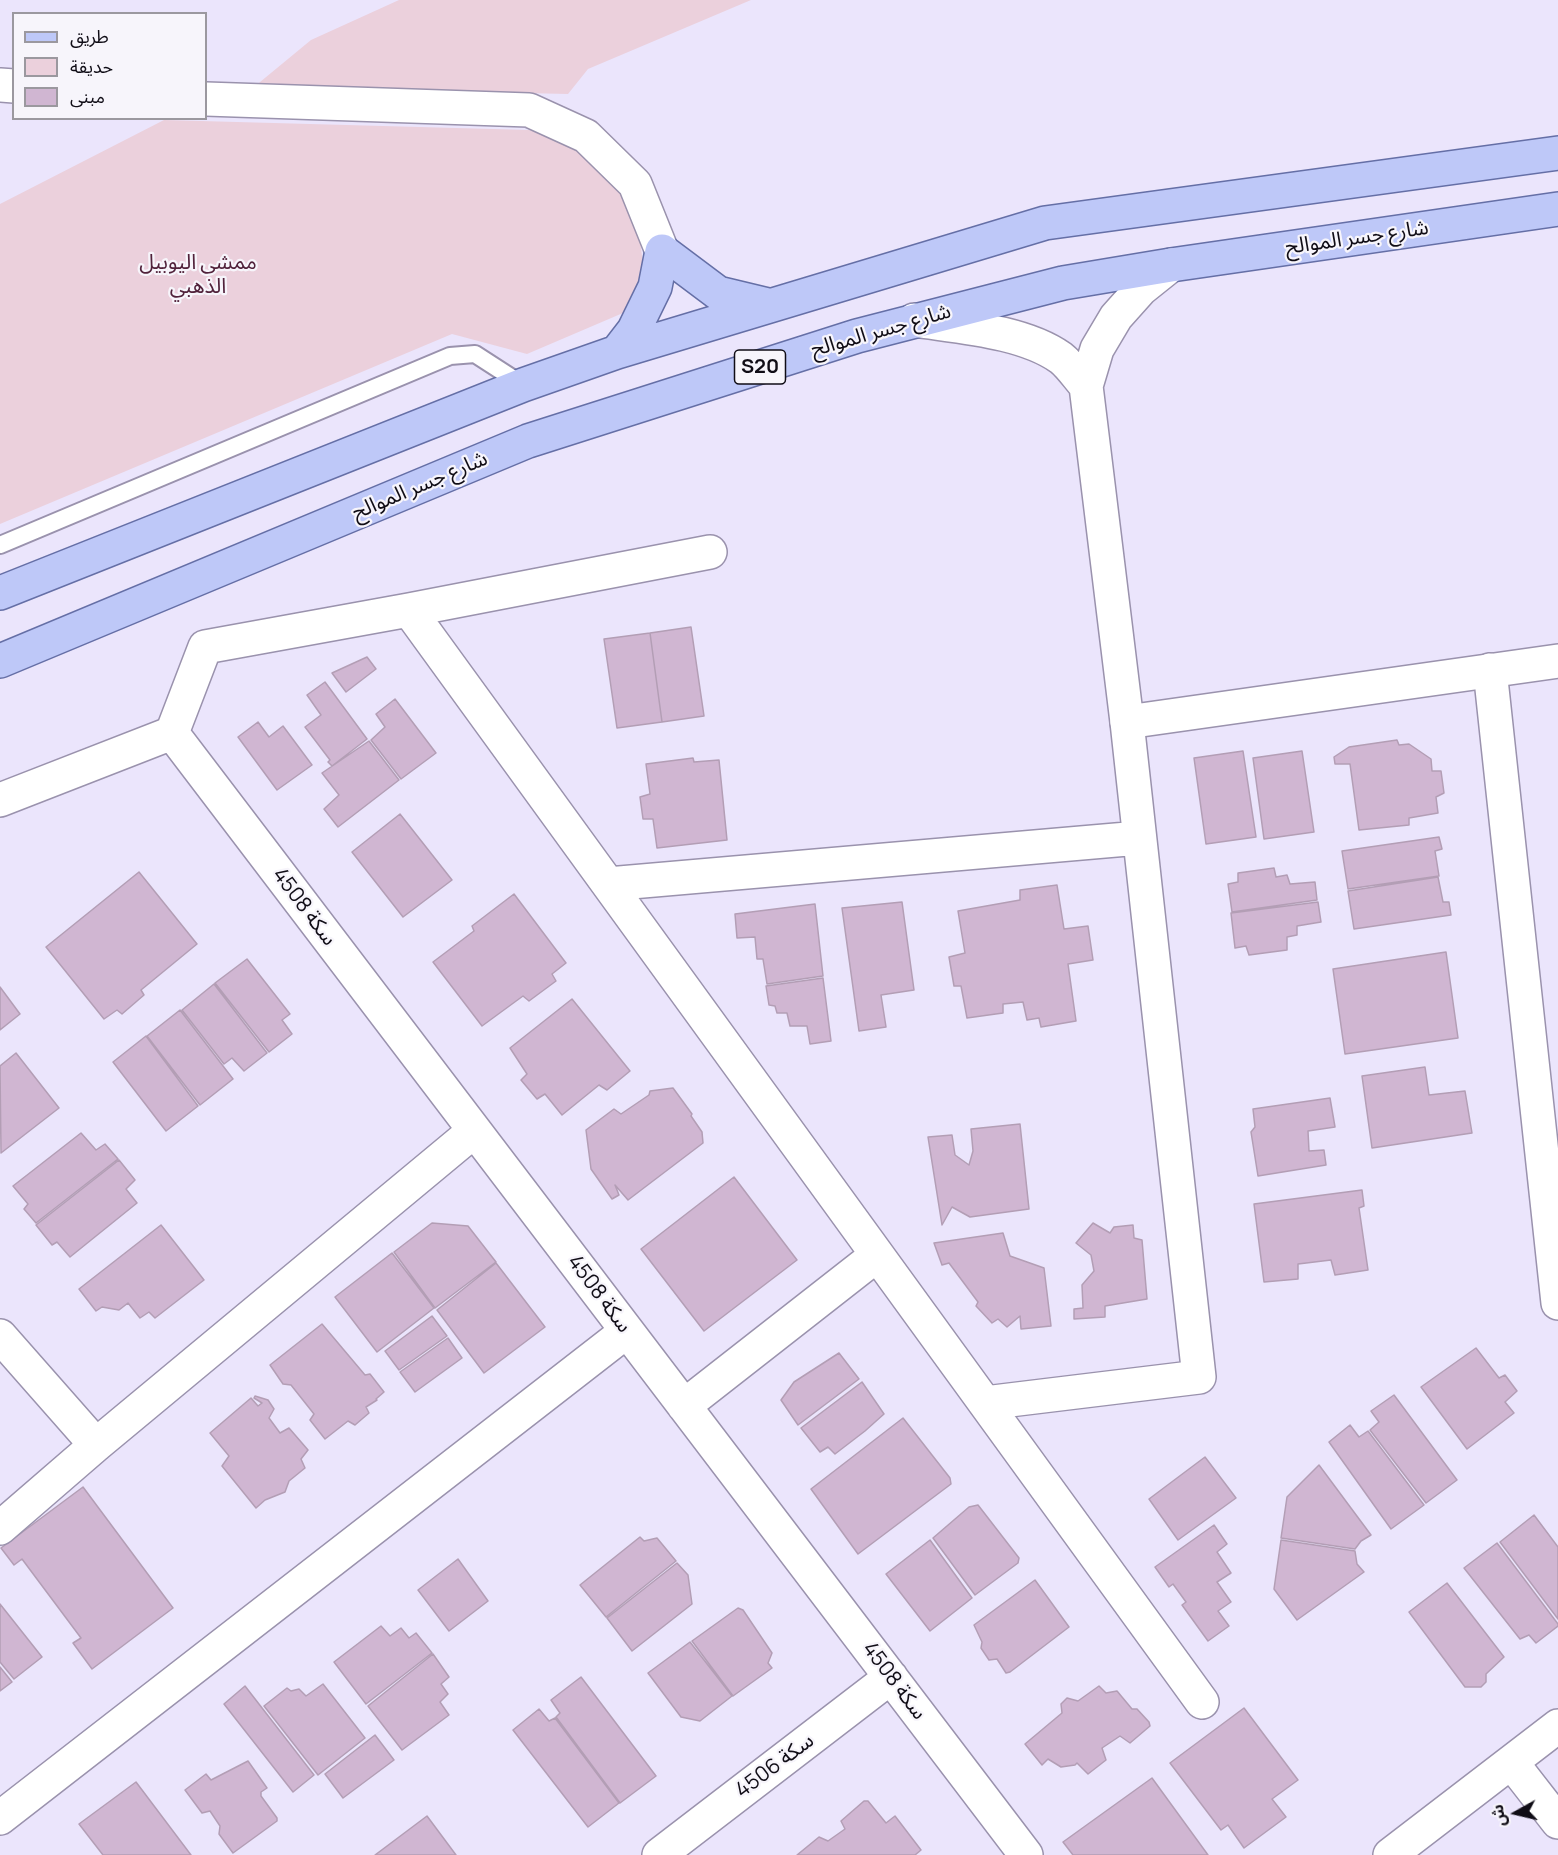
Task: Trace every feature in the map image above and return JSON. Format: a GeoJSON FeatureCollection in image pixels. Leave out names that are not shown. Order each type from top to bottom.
{"type":"FeatureCollection","features":[{"type":"Feature","properties":{"kind":"main road"},"geometry":{"type":"LineString","coordinates":[[0,592],[523,385],[617,352],[1045,223],[1558,153]]}},
{"type":"Feature","properties":{"kind":"main road","name":"شارع جسر الموالح"},"geometry":{"type":"LineString","coordinates":[[0,660],[528,441],[857,336],[1063,283],[1171,265],[1558,209]]}},
{"type":"Feature","properties":{"kind":"main road"},"geometry":{"type":"LineString","coordinates":[[617,352],[634,330],[655,287],[662,251],[717,293],[770,305]]}},
{"type":"Feature","properties":{"kind":"street"},"geometry":{"type":"LineString","coordinates":[[207,99],[529,110],[586,136],[635,184],[662,251]]}},
{"type":"Feature","properties":{"kind":"street"},"geometry":{"type":"LineString","coordinates":[[985,1402],[1199,1377],[1127,722],[1086,386],[1097,349],[1116,317],[1141,289],[1171,265]]}},
{"type":"Feature","properties":{"kind":"street"},"geometry":{"type":"LineString","coordinates":[[914,320],[1026,340],[1061,359],[1086,386]]}},
{"type":"Feature","properties":{"kind":"street"},"geometry":{"type":"LineString","coordinates":[[0,800],[172,733],[205,647],[710,552]]}},
{"type":"Feature","properties":{"kind":"street"},"geometry":{"type":"LineString","coordinates":[[409,610],[1202,1702]]}},
{"type":"Feature","properties":{"kind":"street"},"geometry":{"type":"LineString","coordinates":[[1127,722],[1558,661]]}},
{"type":"Feature","properties":{"kind":"street"},"geometry":{"type":"LineString","coordinates":[[1490,670],[1558,1303]]}},
{"type":"Feature","properties":{"kind":"street","name":"سكة 4508"},"geometry":{"type":"LineString","coordinates":[[172,733],[1026,1855]]}},
{"type":"Feature","properties":{"kind":"street"},"geometry":{"type":"LineString","coordinates":[[608,884],[1138,838]]}},
{"type":"Feature","properties":{"kind":"street"},"geometry":{"type":"LineString","coordinates":[[0,1527],[474,1131]]}},
{"type":"Feature","properties":{"kind":"street"},"geometry":{"type":"LineString","coordinates":[[684,1406],[877,1254]]}},
{"type":"Feature","properties":{"kind":"street"},"geometry":{"type":"LineString","coordinates":[[0,1818],[627,1331]]}},
{"type":"Feature","properties":{"kind":"street"},"geometry":{"type":"LineString","coordinates":[[0,1336],[96,1445]]}},
{"type":"Feature","properties":{"kind":"street","name":"سكة 4506"},"geometry":{"type":"LineString","coordinates":[[659,1855],[891,1677]]}},
{"type":"Feature","properties":{"kind":"street"},"geometry":{"type":"LineString","coordinates":[[1390,1855],[1558,1726]]}},
{"type":"Feature","properties":{"kind":"street"},"geometry":{"type":"LineString","coordinates":[[1512,1763],[1558,1822]]}},
{"type":"Feature","properties":{"kind":"lane"},"geometry":{"type":"LineString","coordinates":[[0,545],[450,356],[475,354],[523,385]]}},
{"type":"Feature","properties":{"kind":"green space"},"geometry":{"type":"Polygon","coordinates":[[[399,0],[751,0],[588,69],[568,94],[254,87],[311,40],[399,0]]]}},
{"type":"Feature","properties":{"kind":"green space","name":"ممشى اليوبيل الذهبي"},"geometry":{"type":"Polygon","coordinates":[[[164,120],[529,130],[574,141],[636,209],[643,264],[630,310],[527,354],[452,334],[0,524],[0,204],[164,120]]]}},
{"type":"Feature","properties":{"kind":"building"},"geometry":{"type":"Polygon","coordinates":[[[691,627],[704,716],[662,722],[650,633],[691,627]]]}},
{"type":"Feature","properties":{"kind":"building"},"geometry":{"type":"Polygon","coordinates":[[[650,633],[662,722],[617,728],[604,639],[650,633]]]}},
{"type":"Feature","properties":{"kind":"building"},"geometry":{"type":"Polygon","coordinates":[[[367,657],[376,669],[346,692],[332,673],[367,657]]]}},
{"type":"Feature","properties":{"kind":"building"},"geometry":{"type":"Polygon","coordinates":[[[325,682],[367,739],[332,766],[305,727],[321,715],[307,695],[325,682]]]}},
{"type":"Feature","properties":{"kind":"building"},"geometry":{"type":"Polygon","coordinates":[[[395,699],[436,753],[401,779],[371,740],[385,727],[376,714],[395,699]]]}},
{"type":"Feature","properties":{"kind":"building"},"geometry":{"type":"Polygon","coordinates":[[[258,722],[269,737],[283,726],[312,765],[277,790],[238,737],[258,722]]]}},
{"type":"Feature","properties":{"kind":"building"},"geometry":{"type":"Polygon","coordinates":[[[1397,740],[1399,745],[1409,744],[1431,759],[1432,771],[1441,771],[1444,793],[1436,797],[1438,813],[1409,818],[1409,825],[1359,830],[1350,764],[1335,764],[1334,757],[1349,747],[1397,740]]]}},
{"type":"Feature","properties":{"kind":"building"},"geometry":{"type":"Polygon","coordinates":[[[369,741],[399,780],[338,827],[324,809],[339,795],[322,773],[369,741]]]}},
{"type":"Feature","properties":{"kind":"building"},"geometry":{"type":"Polygon","coordinates":[[[1243,751],[1256,837],[1206,844],[1194,758],[1243,751]]]}},
{"type":"Feature","properties":{"kind":"building"},"geometry":{"type":"Polygon","coordinates":[[[1302,751],[1314,832],[1264,839],[1253,758],[1302,751]]]}},
{"type":"Feature","properties":{"kind":"building"},"geometry":{"type":"Polygon","coordinates":[[[693,758],[694,762],[719,760],[727,840],[657,848],[653,819],[643,819],[640,797],[650,794],[646,764],[693,758]]]}},
{"type":"Feature","properties":{"kind":"building"},"geometry":{"type":"Polygon","coordinates":[[[400,814],[452,880],[403,917],[352,852],[400,814]]]}},
{"type":"Feature","properties":{"kind":"building"},"geometry":{"type":"Polygon","coordinates":[[[1439,837],[1442,849],[1435,851],[1439,876],[1348,889],[1342,851],[1439,837]]]}},
{"type":"Feature","properties":{"kind":"building"},"geometry":{"type":"Polygon","coordinates":[[[1274,868],[1276,877],[1287,875],[1290,884],[1315,882],[1317,900],[1232,912],[1228,884],[1238,882],[1238,873],[1274,868]]]}},
{"type":"Feature","properties":{"kind":"building"},"geometry":{"type":"Polygon","coordinates":[[[139,872],[197,944],[141,990],[144,995],[122,1014],[117,1010],[104,1019],[46,947],[139,872]]]}},
{"type":"Feature","properties":{"kind":"building"},"geometry":{"type":"Polygon","coordinates":[[[1438,877],[1443,902],[1449,902],[1451,915],[1354,929],[1348,891],[1438,877]]]}},
{"type":"Feature","properties":{"kind":"building"},"geometry":{"type":"Polygon","coordinates":[[[1057,885],[1064,929],[1088,926],[1093,960],[1068,964],[1076,1021],[1041,1027],[1039,1018],[1027,1020],[1023,1002],[1003,1004],[1003,1013],[967,1018],[961,986],[954,986],[949,957],[965,953],[958,911],[1020,900],[1020,890],[1057,885]]]}},
{"type":"Feature","properties":{"kind":"building"},"geometry":{"type":"Polygon","coordinates":[[[514,894],[566,963],[552,974],[556,981],[529,1001],[523,996],[482,1026],[433,962],[474,931],[472,926],[514,894]]]}},
{"type":"Feature","properties":{"kind":"building"},"geometry":{"type":"Polygon","coordinates":[[[902,902],[914,990],[881,995],[886,1027],[859,1031],[842,908],[902,902]]]}},
{"type":"Feature","properties":{"kind":"building"},"geometry":{"type":"Polygon","coordinates":[[[1318,902],[1321,922],[1297,926],[1297,935],[1287,937],[1287,950],[1249,955],[1246,946],[1235,948],[1231,913],[1318,902]]]}},
{"type":"Feature","properties":{"kind":"building"},"geometry":{"type":"Polygon","coordinates":[[[815,904],[823,976],[767,984],[763,959],[757,959],[755,937],[737,938],[735,914],[815,904]]]}},
{"type":"Feature","properties":{"kind":"building"},"geometry":{"type":"Polygon","coordinates":[[[1446,952],[1458,1038],[1345,1054],[1333,969],[1446,952]]]}},
{"type":"Feature","properties":{"kind":"building"},"geometry":{"type":"Polygon","coordinates":[[[247,959],[290,1014],[282,1020],[292,1034],[269,1052],[215,983],[247,959]]]}},
{"type":"Feature","properties":{"kind":"building"},"geometry":{"type":"Polygon","coordinates":[[[823,978],[831,1041],[810,1044],[807,1026],[790,1026],[787,1013],[777,1013],[775,1006],[769,1005],[766,986],[823,978]]]}},
{"type":"Feature","properties":{"kind":"building"},"geometry":{"type":"Polygon","coordinates":[[[214,984],[267,1053],[244,1071],[232,1058],[224,1064],[182,1010],[214,984]]]}},
{"type":"Feature","properties":{"kind":"building"},"geometry":{"type":"Polygon","coordinates":[[[0,987],[20,1014],[0,1030],[0,987]]]}},
{"type":"Feature","properties":{"kind":"building"},"geometry":{"type":"Polygon","coordinates":[[[572,999],[630,1071],[607,1090],[599,1085],[562,1115],[545,1094],[537,1099],[521,1080],[527,1074],[510,1048],[572,999]]]}},
{"type":"Feature","properties":{"kind":"building"},"geometry":{"type":"Polygon","coordinates":[[[180,1010],[233,1079],[200,1105],[147,1036],[180,1010]]]}},
{"type":"Feature","properties":{"kind":"building"},"geometry":{"type":"Polygon","coordinates":[[[146,1036],[198,1106],[166,1131],[113,1062],[146,1036]]]}},
{"type":"Feature","properties":{"kind":"building"},"geometry":{"type":"Polygon","coordinates":[[[16,1053],[59,1108],[1,1153],[0,1066],[16,1053]]]}},
{"type":"Feature","properties":{"kind":"building"},"geometry":{"type":"Polygon","coordinates":[[[1425,1067],[1429,1095],[1465,1091],[1472,1133],[1372,1148],[1362,1076],[1425,1067]]]}},
{"type":"Feature","properties":{"kind":"building"},"geometry":{"type":"Polygon","coordinates":[[[673,1088],[702,1132],[703,1143],[628,1200],[615,1185],[619,1195],[612,1199],[591,1169],[586,1130],[614,1109],[621,1114],[649,1095],[650,1091],[673,1088]]]}},
{"type":"Feature","properties":{"kind":"building"},"geometry":{"type":"Polygon","coordinates":[[[1330,1098],[1335,1127],[1308,1131],[1309,1151],[1324,1150],[1326,1165],[1258,1176],[1251,1132],[1255,1127],[1253,1109],[1330,1098]]]}},
{"type":"Feature","properties":{"kind":"building"},"geometry":{"type":"Polygon","coordinates":[[[1020,1124],[1029,1209],[970,1217],[952,1207],[942,1225],[928,1137],[952,1135],[955,1155],[969,1165],[973,1151],[971,1129],[1020,1124]]]}},
{"type":"Feature","properties":{"kind":"building"},"geometry":{"type":"Polygon","coordinates":[[[81,1133],[96,1150],[105,1144],[118,1159],[36,1223],[24,1209],[28,1204],[13,1186],[81,1133]]]}},
{"type":"Feature","properties":{"kind":"building"},"geometry":{"type":"Polygon","coordinates":[[[119,1160],[135,1180],[126,1189],[137,1203],[70,1257],[57,1242],[52,1245],[36,1225],[119,1160]]]}},
{"type":"Feature","properties":{"kind":"building"},"geometry":{"type":"Polygon","coordinates":[[[734,1177],[797,1260],[704,1331],[641,1249],[734,1177]]]}},
{"type":"Feature","properties":{"kind":"building"},"geometry":{"type":"Polygon","coordinates":[[[1362,1190],[1364,1206],[1359,1208],[1368,1270],[1335,1275],[1331,1260],[1298,1264],[1298,1279],[1264,1282],[1254,1204],[1362,1190]]]}},
{"type":"Feature","properties":{"kind":"building"},"geometry":{"type":"Polygon","coordinates":[[[432,1223],[468,1226],[496,1262],[435,1308],[394,1252],[432,1223]]]}},
{"type":"Feature","properties":{"kind":"building"},"geometry":{"type":"Polygon","coordinates":[[[1093,1223],[1110,1233],[1114,1227],[1133,1225],[1134,1238],[1142,1240],[1147,1299],[1105,1306],[1105,1317],[1074,1319],[1074,1309],[1083,1308],[1082,1285],[1094,1271],[1091,1255],[1076,1243],[1093,1223]]]}},
{"type":"Feature","properties":{"kind":"building"},"geometry":{"type":"Polygon","coordinates":[[[161,1225],[204,1280],[155,1318],[149,1312],[140,1318],[128,1303],[119,1310],[102,1307],[96,1311],[79,1289],[161,1225]]]}},
{"type":"Feature","properties":{"kind":"building"},"geometry":{"type":"Polygon","coordinates":[[[1003,1233],[1010,1256],[1044,1268],[1051,1326],[1021,1329],[1020,1316],[1007,1327],[998,1319],[992,1323],[976,1306],[978,1302],[949,1263],[942,1265],[934,1243],[1003,1233]]]}},
{"type":"Feature","properties":{"kind":"building"},"geometry":{"type":"Polygon","coordinates":[[[392,1253],[434,1308],[377,1352],[335,1297],[392,1253]]]}},
{"type":"Feature","properties":{"kind":"building"},"geometry":{"type":"Polygon","coordinates":[[[496,1263],[545,1327],[484,1373],[437,1310],[496,1263]]]}},
{"type":"Feature","properties":{"kind":"building"},"geometry":{"type":"Polygon","coordinates":[[[432,1316],[447,1336],[399,1370],[385,1351],[432,1316]]]}},
{"type":"Feature","properties":{"kind":"building"},"geometry":{"type":"Polygon","coordinates":[[[322,1324],[365,1375],[370,1374],[384,1392],[366,1407],[369,1413],[355,1425],[348,1421],[325,1439],[310,1420],[314,1414],[291,1385],[283,1384],[270,1365],[322,1324]]]}},
{"type":"Feature","properties":{"kind":"building"},"geometry":{"type":"Polygon","coordinates":[[[448,1338],[462,1358],[415,1392],[400,1372],[448,1338]]]}},
{"type":"Feature","properties":{"kind":"building"},"geometry":{"type":"Polygon","coordinates":[[[1476,1348],[1499,1378],[1505,1375],[1517,1391],[1505,1402],[1514,1413],[1467,1449],[1421,1387],[1476,1348]]]}},
{"type":"Feature","properties":{"kind":"building"},"geometry":{"type":"Polygon","coordinates":[[[839,1353],[859,1379],[798,1425],[781,1400],[794,1382],[839,1353]]]}},
{"type":"Feature","properties":{"kind":"building"},"geometry":{"type":"Polygon","coordinates":[[[862,1382],[884,1414],[835,1454],[828,1447],[820,1452],[801,1428],[862,1382]]]}},
{"type":"Feature","properties":{"kind":"building"},"geometry":{"type":"Polygon","coordinates":[[[1394,1395],[1457,1480],[1426,1503],[1370,1430],[1379,1422],[1371,1411],[1394,1395]]]}},
{"type":"Feature","properties":{"kind":"building"},"geometry":{"type":"Polygon","coordinates":[[[255,1396],[268,1400],[274,1409],[269,1418],[280,1433],[289,1428],[308,1450],[301,1459],[305,1468],[289,1481],[285,1492],[265,1500],[256,1508],[222,1466],[229,1456],[210,1433],[251,1398],[258,1406],[262,1403],[254,1398],[255,1396]]]}},
{"type":"Feature","properties":{"kind":"building"},"geometry":{"type":"Polygon","coordinates":[[[903,1418],[950,1478],[951,1484],[858,1554],[811,1489],[903,1418]]]}},
{"type":"Feature","properties":{"kind":"building"},"geometry":{"type":"Polygon","coordinates":[[[1350,1425],[1359,1437],[1368,1431],[1424,1505],[1391,1529],[1329,1442],[1350,1425]]]}},
{"type":"Feature","properties":{"kind":"building"},"geometry":{"type":"Polygon","coordinates":[[[1205,1457],[1236,1498],[1178,1540],[1149,1499],[1205,1457]]]}},
{"type":"Feature","properties":{"kind":"building"},"geometry":{"type":"Polygon","coordinates":[[[1319,1465],[1371,1535],[1361,1541],[1355,1549],[1281,1538],[1287,1497],[1319,1465]]]}},
{"type":"Feature","properties":{"kind":"building"},"geometry":{"type":"Polygon","coordinates":[[[83,1487],[173,1608],[92,1669],[73,1643],[81,1638],[22,1559],[14,1565],[1,1548],[83,1487]]]}},
{"type":"Feature","properties":{"kind":"building"},"geometry":{"type":"Polygon","coordinates":[[[978,1505],[1019,1558],[1018,1563],[975,1595],[933,1538],[969,1507],[978,1505]]]}},
{"type":"Feature","properties":{"kind":"building"},"geometry":{"type":"Polygon","coordinates":[[[1534,1515],[1558,1547],[1558,1619],[1500,1542],[1534,1515]]]}},
{"type":"Feature","properties":{"kind":"building"},"geometry":{"type":"Polygon","coordinates":[[[1214,1525],[1227,1544],[1217,1552],[1231,1573],[1217,1582],[1231,1602],[1218,1611],[1229,1626],[1208,1641],[1182,1605],[1186,1602],[1173,1584],[1169,1587],[1155,1567],[1214,1525]]]}},
{"type":"Feature","properties":{"kind":"building"},"geometry":{"type":"Polygon","coordinates":[[[640,1537],[644,1541],[657,1538],[676,1561],[606,1617],[580,1585],[640,1537]]]}},
{"type":"Feature","properties":{"kind":"building"},"geometry":{"type":"Polygon","coordinates":[[[930,1540],[972,1598],[930,1631],[886,1574],[930,1540]]]}},
{"type":"Feature","properties":{"kind":"building"},"geometry":{"type":"Polygon","coordinates":[[[1281,1540],[1355,1551],[1357,1564],[1364,1572],[1297,1620],[1274,1589],[1281,1540]]]}},
{"type":"Feature","properties":{"kind":"building"},"geometry":{"type":"Polygon","coordinates":[[[1497,1543],[1558,1624],[1536,1643],[1529,1635],[1520,1639],[1464,1568],[1497,1543]]]}},
{"type":"Feature","properties":{"kind":"building"},"geometry":{"type":"Polygon","coordinates":[[[458,1559],[488,1601],[449,1631],[418,1590],[458,1559]]]}},
{"type":"Feature","properties":{"kind":"building"},"geometry":{"type":"Polygon","coordinates":[[[677,1563],[688,1575],[692,1604],[632,1651],[607,1618],[677,1563]]]}},
{"type":"Feature","properties":{"kind":"building"},"geometry":{"type":"Polygon","coordinates":[[[1035,1580],[1069,1627],[1006,1673],[997,1659],[989,1660],[981,1648],[982,1642],[974,1625],[1035,1580]]]}},
{"type":"Feature","properties":{"kind":"building"},"geometry":{"type":"Polygon","coordinates":[[[1447,1583],[1504,1657],[1486,1674],[1486,1682],[1481,1687],[1465,1687],[1409,1612],[1447,1583]]]}},
{"type":"Feature","properties":{"kind":"building"},"geometry":{"type":"Polygon","coordinates":[[[0,1604],[42,1657],[14,1679],[0,1662],[0,1604]]]}},
{"type":"Feature","properties":{"kind":"building"},"geometry":{"type":"Polygon","coordinates":[[[738,1608],[743,1610],[772,1653],[768,1663],[772,1668],[733,1696],[692,1641],[738,1608]]]}},
{"type":"Feature","properties":{"kind":"building"},"geometry":{"type":"Polygon","coordinates":[[[381,1626],[390,1636],[401,1628],[409,1638],[416,1633],[432,1653],[366,1704],[334,1662],[381,1626]]]}},
{"type":"Feature","properties":{"kind":"building"},"geometry":{"type":"Polygon","coordinates":[[[690,1642],[732,1696],[700,1721],[681,1717],[648,1673],[690,1642]]]}},
{"type":"Feature","properties":{"kind":"building"},"geometry":{"type":"Polygon","coordinates":[[[433,1654],[449,1677],[441,1684],[448,1694],[440,1702],[449,1715],[402,1750],[368,1706],[433,1654]]]}},
{"type":"Feature","properties":{"kind":"building"},"geometry":{"type":"Polygon","coordinates":[[[0,1667],[12,1682],[0,1691],[0,1667]]]}},
{"type":"Feature","properties":{"kind":"building"},"geometry":{"type":"Polygon","coordinates":[[[581,1677],[656,1776],[620,1803],[556,1717],[560,1713],[551,1700],[581,1677]]]}},
{"type":"Feature","properties":{"kind":"building"},"geometry":{"type":"Polygon","coordinates":[[[323,1684],[365,1738],[318,1775],[264,1706],[287,1688],[291,1691],[299,1689],[306,1696],[323,1684]]]}},
{"type":"Feature","properties":{"kind":"building"},"geometry":{"type":"Polygon","coordinates":[[[245,1686],[314,1775],[293,1792],[224,1704],[245,1686]]]}},
{"type":"Feature","properties":{"kind":"building"},"geometry":{"type":"Polygon","coordinates":[[[1099,1686],[1106,1693],[1117,1691],[1132,1709],[1137,1709],[1150,1726],[1130,1743],[1120,1736],[1102,1748],[1106,1760],[1088,1774],[1077,1763],[1061,1767],[1048,1759],[1042,1765],[1025,1744],[1062,1713],[1061,1704],[1067,1698],[1078,1701],[1099,1686]]]}},
{"type":"Feature","properties":{"kind":"building"},"geometry":{"type":"Polygon","coordinates":[[[1244,1708],[1298,1780],[1272,1799],[1286,1817],[1244,1848],[1228,1825],[1221,1830],[1170,1763],[1244,1708]]]}},
{"type":"Feature","properties":{"kind":"building"},"geometry":{"type":"Polygon","coordinates":[[[539,1709],[549,1721],[555,1718],[619,1803],[588,1827],[513,1730],[539,1709]]]}},
{"type":"Feature","properties":{"kind":"building"},"geometry":{"type":"Polygon","coordinates":[[[375,1735],[394,1760],[343,1798],[325,1774],[375,1735]]]}},
{"type":"Feature","properties":{"kind":"building"},"geometry":{"type":"Polygon","coordinates":[[[248,1761],[267,1788],[261,1792],[261,1796],[277,1821],[233,1853],[219,1834],[220,1826],[210,1811],[202,1813],[185,1790],[206,1774],[211,1780],[248,1761]]]}},
{"type":"Feature","properties":{"kind":"building"},"geometry":{"type":"Polygon","coordinates":[[[1152,1778],[1208,1855],[1073,1855],[1063,1842],[1152,1778]]]}},
{"type":"Feature","properties":{"kind":"building"},"geometry":{"type":"Polygon","coordinates":[[[136,1782],[191,1855],[103,1855],[79,1824],[136,1782]]]}},
{"type":"Feature","properties":{"kind":"building"},"geometry":{"type":"Polygon","coordinates":[[[864,1801],[868,1801],[886,1823],[895,1816],[921,1850],[915,1855],[797,1855],[819,1837],[828,1841],[845,1829],[841,1821],[864,1801]]]}},
{"type":"Feature","properties":{"kind":"building"},"geometry":{"type":"Polygon","coordinates":[[[427,1816],[456,1855],[375,1855],[427,1816]]]}}]}
